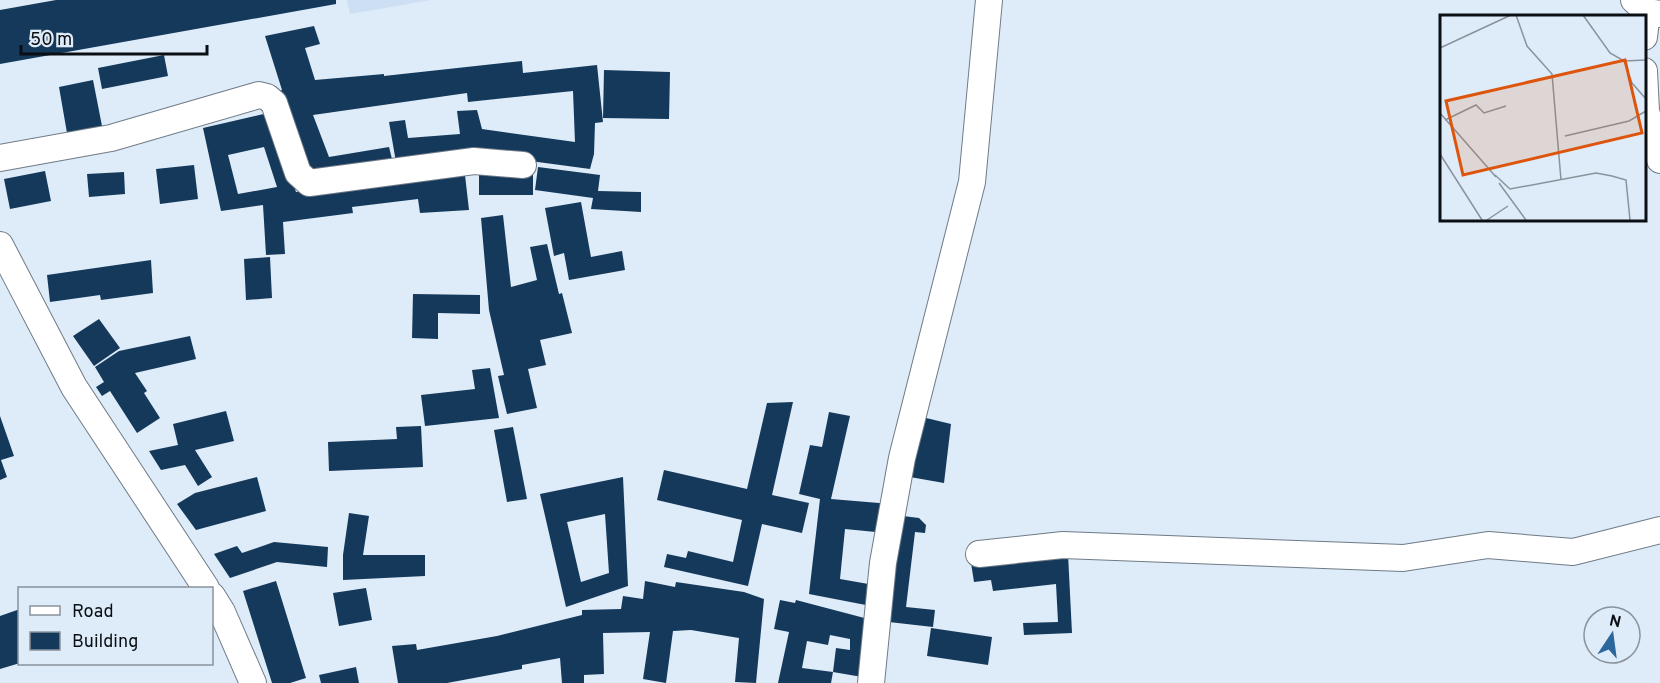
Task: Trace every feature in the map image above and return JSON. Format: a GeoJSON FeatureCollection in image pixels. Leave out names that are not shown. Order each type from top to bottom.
{"type":"FeatureCollection","features":[{"type":"Feature","properties":{"kind":"street"},"geometry":{"type":"LineString","coordinates":[[871,683],[883,563],[902,458],[972,182],[989,0]]}},
{"type":"Feature","properties":{"kind":"street"},"geometry":{"type":"LineString","coordinates":[[1645,27],[1647,8]]}},
{"type":"Feature","properties":{"kind":"street"},"geometry":{"type":"LineString","coordinates":[[1645,91],[1646,111],[1660,160]]}},
{"type":"Feature","properties":{"kind":"street"},"geometry":{"type":"LineString","coordinates":[[0,158],[111,138],[259,95],[267,97],[274,103],[298,173],[309,183],[474,160],[523,165]]}},
{"type":"Feature","properties":{"kind":"street"},"geometry":{"type":"LineString","coordinates":[[0,245],[74,387],[205,587]]}},
{"type":"Feature","properties":{"kind":"street"},"geometry":{"type":"LineString","coordinates":[[979,554],[1063,545],[1403,558],[1488,545],[1573,552],[1660,530]]}},
{"type":"Feature","properties":{"kind":"street"},"geometry":{"type":"LineString","coordinates":[[213,598],[222,612],[253,683]]}},
{"type":"Feature","properties":{"kind":"shaded area"},"geometry":{"type":"Polygon","coordinates":[[[347,0],[431,0],[350,14],[347,0]]]}},
{"type":"Feature","properties":{"kind":"building"},"geometry":{"type":"Polygon","coordinates":[[[56,0],[336,0],[336,4],[0,64],[0,10],[56,0]]]}},
{"type":"Feature","properties":{"kind":"building"},"geometry":{"type":"Polygon","coordinates":[[[314,26],[320,44],[305,48],[315,80],[384,74],[384,76],[522,61],[523,73],[597,65],[603,122],[595,123],[594,154],[590,169],[486,155],[396,162],[389,122],[405,120],[408,138],[460,134],[457,111],[477,110],[482,129],[575,142],[573,91],[468,102],[467,93],[313,115],[329,157],[389,147],[393,163],[311,178],[278,92],[282,90],[265,36],[314,26]]]}},
{"type":"Feature","properties":{"kind":"building"},"geometry":{"type":"Polygon","coordinates":[[[164,55],[168,76],[102,89],[98,68],[164,55]]]}},
{"type":"Feature","properties":{"kind":"building"},"geometry":{"type":"Polygon","coordinates":[[[604,70],[670,72],[669,119],[603,118],[604,70]]]}},
{"type":"Feature","properties":{"kind":"building"},"geometry":{"type":"Polygon","coordinates":[[[93,80],[102,126],[67,133],[59,87],[93,80]]]}},
{"type":"Feature","properties":{"kind":"building"},"geometry":{"type":"Polygon","coordinates":[[[272,112],[296,192],[372,182],[465,175],[469,210],[420,213],[418,199],[352,207],[353,213],[283,222],[285,254],[266,255],[263,205],[221,211],[203,128],[272,112]],[[264,147],[228,155],[238,194],[277,187],[264,147]]]}},
{"type":"Feature","properties":{"kind":"building"},"geometry":{"type":"Polygon","coordinates":[[[194,165],[198,199],[160,204],[156,169],[194,165]]]}},
{"type":"Feature","properties":{"kind":"building"},"geometry":{"type":"Polygon","coordinates":[[[538,167],[600,175],[598,191],[641,192],[641,212],[591,209],[593,198],[535,190],[538,167]]]}},
{"type":"Feature","properties":{"kind":"building"},"geometry":{"type":"Polygon","coordinates":[[[45,171],[51,201],[10,209],[4,179],[45,171]]]}},
{"type":"Feature","properties":{"kind":"building"},"geometry":{"type":"Polygon","coordinates":[[[124,172],[125,194],[89,197],[87,174],[124,172]]]}},
{"type":"Feature","properties":{"kind":"building"},"geometry":{"type":"Polygon","coordinates":[[[533,173],[533,195],[479,195],[479,174],[533,173]]]}},
{"type":"Feature","properties":{"kind":"building"},"geometry":{"type":"Polygon","coordinates":[[[581,202],[591,257],[622,251],[625,270],[569,280],[564,253],[554,256],[545,208],[581,202]]]}},
{"type":"Feature","properties":{"kind":"building"},"geometry":{"type":"Polygon","coordinates":[[[503,215],[511,287],[537,280],[530,247],[547,244],[559,294],[562,293],[572,333],[540,340],[546,365],[528,369],[537,408],[507,414],[498,376],[504,375],[489,310],[481,218],[503,215]]]}},
{"type":"Feature","properties":{"kind":"building"},"geometry":{"type":"Polygon","coordinates":[[[270,257],[272,298],[246,300],[244,259],[270,257]]]}},
{"type":"Feature","properties":{"kind":"building"},"geometry":{"type":"Polygon","coordinates":[[[151,260],[153,293],[101,300],[100,295],[50,302],[47,275],[151,260]]]}},
{"type":"Feature","properties":{"kind":"building"},"geometry":{"type":"Polygon","coordinates":[[[413,294],[480,295],[480,314],[438,313],[438,339],[412,338],[413,294]]]}},
{"type":"Feature","properties":{"kind":"building"},"geometry":{"type":"Polygon","coordinates":[[[99,319],[120,348],[94,366],[73,336],[99,319]]]}},
{"type":"Feature","properties":{"kind":"building"},"geometry":{"type":"Polygon","coordinates":[[[190,336],[196,359],[135,373],[147,391],[144,393],[160,418],[137,433],[110,391],[102,396],[96,387],[104,382],[95,367],[119,351],[190,336]]]}},
{"type":"Feature","properties":{"kind":"building"},"geometry":{"type":"Polygon","coordinates":[[[490,368],[499,418],[425,426],[421,395],[475,389],[472,370],[490,368]]]}},
{"type":"Feature","properties":{"kind":"building"},"geometry":{"type":"Polygon","coordinates":[[[793,402],[772,495],[809,503],[802,533],[762,524],[748,586],[664,567],[667,554],[686,558],[688,551],[733,562],[742,520],[657,500],[664,470],[747,489],[767,403],[793,402]]]}},
{"type":"Feature","properties":{"kind":"building"},"geometry":{"type":"Polygon","coordinates":[[[226,411],[234,441],[195,450],[212,477],[198,486],[185,465],[161,470],[149,451],[178,445],[173,424],[226,411]]]}},
{"type":"Feature","properties":{"kind":"building"},"geometry":{"type":"Polygon","coordinates":[[[829,412],[850,416],[831,499],[891,504],[886,533],[845,529],[840,579],[874,585],[871,606],[809,594],[820,499],[799,494],[810,445],[822,447],[829,412]]]}},
{"type":"Feature","properties":{"kind":"building"},"geometry":{"type":"Polygon","coordinates":[[[0,416],[14,456],[1,460],[7,477],[0,480],[0,416]]]}},
{"type":"Feature","properties":{"kind":"building"},"geometry":{"type":"Polygon","coordinates":[[[922,417],[951,424],[944,483],[910,477],[922,417]]]}},
{"type":"Feature","properties":{"kind":"building"},"geometry":{"type":"Polygon","coordinates":[[[421,426],[423,467],[329,471],[328,442],[397,439],[396,427],[421,426]]]}},
{"type":"Feature","properties":{"kind":"building"},"geometry":{"type":"Polygon","coordinates":[[[513,427],[527,499],[507,502],[494,430],[513,427]]]}},
{"type":"Feature","properties":{"kind":"building"},"geometry":{"type":"Polygon","coordinates":[[[257,477],[266,511],[196,530],[177,504],[195,493],[257,477]]]}},
{"type":"Feature","properties":{"kind":"building"},"geometry":{"type":"Polygon","coordinates":[[[623,477],[628,586],[566,607],[540,494],[623,477]],[[605,514],[567,522],[581,582],[609,573],[605,514]]]}},
{"type":"Feature","properties":{"kind":"building"},"geometry":{"type":"Polygon","coordinates":[[[349,513],[369,516],[363,555],[425,555],[425,576],[343,580],[343,555],[349,513]]]}},
{"type":"Feature","properties":{"kind":"building"},"geometry":{"type":"Polygon","coordinates":[[[895,515],[919,518],[926,525],[925,533],[915,532],[906,607],[935,610],[933,627],[880,621],[895,515]]]}},
{"type":"Feature","properties":{"kind":"building"},"geometry":{"type":"Polygon","coordinates":[[[274,542],[328,547],[327,567],[277,562],[230,578],[214,554],[237,546],[242,553],[274,542]]]}},
{"type":"Feature","properties":{"kind":"building"},"geometry":{"type":"Polygon","coordinates":[[[1068,554],[1072,633],[1024,635],[1023,623],[1058,622],[1056,584],[993,591],[991,580],[974,582],[971,563],[1068,554]]]}},
{"type":"Feature","properties":{"kind":"building"},"geometry":{"type":"Polygon","coordinates":[[[276,581],[306,678],[290,683],[272,683],[243,591],[276,581]]]}},
{"type":"Feature","properties":{"kind":"building"},"geometry":{"type":"Polygon","coordinates":[[[645,581],[675,587],[676,582],[744,592],[764,599],[756,683],[735,682],[739,638],[691,630],[673,631],[666,683],[643,679],[650,632],[603,633],[604,674],[584,675],[584,683],[562,683],[560,658],[522,665],[522,669],[447,683],[398,683],[392,646],[416,644],[417,650],[497,636],[582,615],[582,610],[621,609],[623,596],[643,599],[645,581]]]}},
{"type":"Feature","properties":{"kind":"building"},"geometry":{"type":"Polygon","coordinates":[[[366,588],[372,620],[339,626],[333,593],[366,588]]]}},
{"type":"Feature","properties":{"kind":"building"},"geometry":{"type":"Polygon","coordinates":[[[780,600],[795,603],[796,600],[872,620],[868,678],[833,672],[831,683],[778,683],[789,632],[774,629],[780,600]],[[830,635],[828,645],[807,641],[802,668],[833,672],[836,648],[850,650],[850,639],[830,635]]]}},
{"type":"Feature","properties":{"kind":"building"},"geometry":{"type":"Polygon","coordinates":[[[18,610],[18,664],[0,669],[0,616],[18,610]]]}},
{"type":"Feature","properties":{"kind":"building"},"geometry":{"type":"Polygon","coordinates":[[[931,628],[992,637],[988,665],[927,656],[931,628]]]}},
{"type":"Feature","properties":{"kind":"building"},"geometry":{"type":"Polygon","coordinates":[[[356,667],[359,683],[321,683],[319,675],[356,667]]]}}]}
